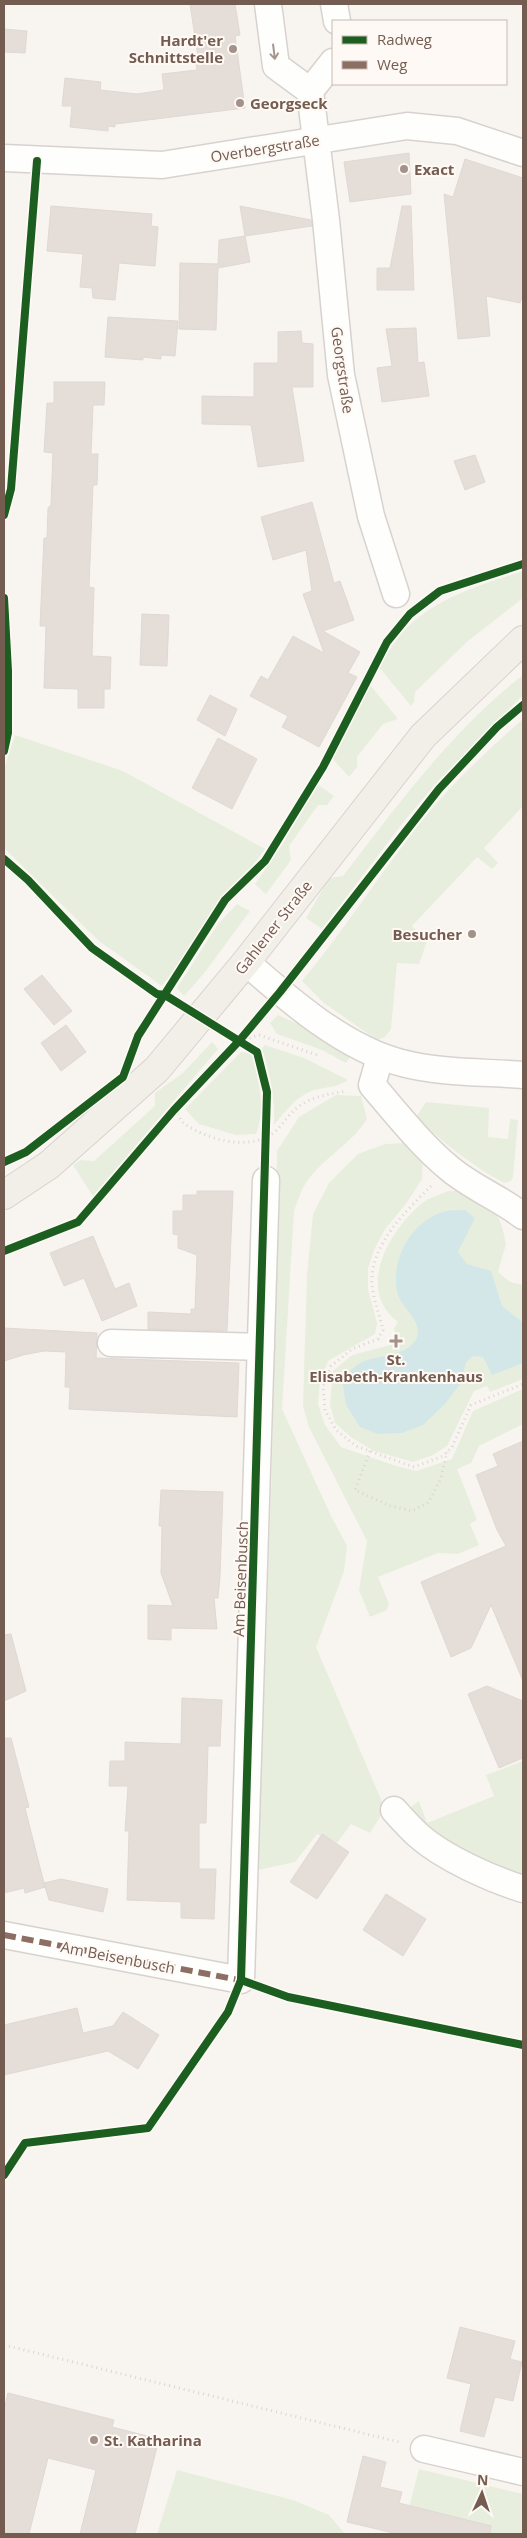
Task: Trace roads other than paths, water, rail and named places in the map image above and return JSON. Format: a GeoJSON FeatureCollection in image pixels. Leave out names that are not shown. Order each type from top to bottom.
{"type":"FeatureCollection","features":[{"type":"Feature","properties":{"kind":"main road","name":"Gahlener Straße"},"geometry":{"type":"LineString","coordinates":[[4,1195],[49,1165],[156,1069],[246,962],[423,736],[523,640]]}},
{"type":"Feature","properties":{"kind":"street"},"geometry":{"type":"LineString","coordinates":[[268,4],[276,66],[310,91],[332,63]]}},
{"type":"Feature","properties":{"kind":"street"},"geometry":{"type":"LineString","coordinates":[[334,4],[337,20]]}},
{"type":"Feature","properties":{"kind":"street","name":"Georgstraße"},"geometry":{"type":"LineString","coordinates":[[310,91],[326,220],[341,375],[371,516],[396,594]]}},
{"type":"Feature","properties":{"kind":"street","name":"Overbergstraße"},"geometry":{"type":"LineString","coordinates":[[4,158],[162,165],[407,126],[456,131],[523,153]]}},
{"type":"Feature","properties":{"kind":"street"},"geometry":{"type":"LineString","coordinates":[[246,962],[280,992],[320,1021],[380,1057],[424,1067],[523,1075]]}},
{"type":"Feature","properties":{"kind":"street"},"geometry":{"type":"LineString","coordinates":[[380,1057],[372,1085],[449,1168],[518,1208]]}},
{"type":"Feature","properties":{"kind":"street","name":"Am Beisenbusch"},"geometry":{"type":"LineString","coordinates":[[4,1935],[241,1980],[266,1180]]}},
{"type":"Feature","properties":{"kind":"street"},"geometry":{"type":"LineString","coordinates":[[112,1343],[261,1347]]}},
{"type":"Feature","properties":{"kind":"street"},"geometry":{"type":"LineString","coordinates":[[394,1810],[419,1836],[469,1867],[499,1882],[523,1889]]}},
{"type":"Feature","properties":{"kind":"street"},"geometry":{"type":"LineString","coordinates":[[424,2449],[523,2472]]}},
{"type":"Feature","properties":{"kind":"place","name":"Hardt'er Schnittstelle"},"geometry":{"type":"Point","coordinates":[233,49]}},
{"type":"Feature","properties":{"kind":"place","name":"Georgseck"},"geometry":{"type":"Point","coordinates":[240,103]}},
{"type":"Feature","properties":{"kind":"place","name":"Exact"},"geometry":{"type":"Point","coordinates":[404,169]}},
{"type":"Feature","properties":{"kind":"place","name":"Besucher"},"geometry":{"type":"Point","coordinates":[472,934]}},
{"type":"Feature","properties":{"kind":"place","name":"St. Elisabeth-Krankenhaus"},"geometry":{"type":"Point","coordinates":[396,1341]}},
{"type":"Feature","properties":{"kind":"place","name":"St. Katharina"},"geometry":{"type":"Point","coordinates":[94,2440]}}]}
